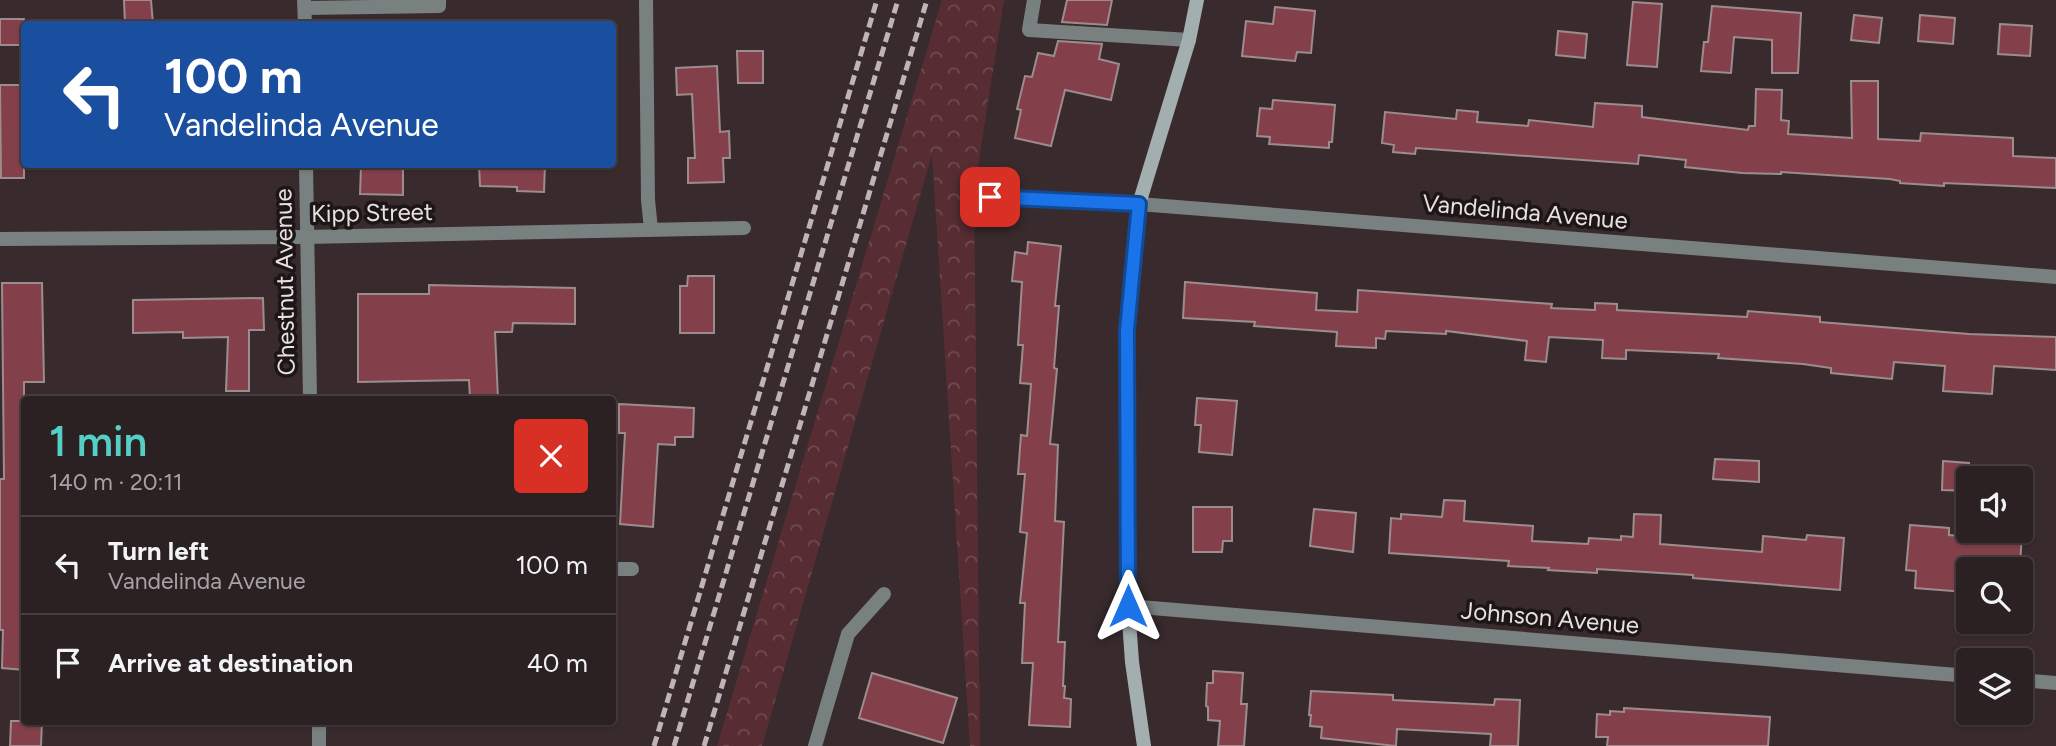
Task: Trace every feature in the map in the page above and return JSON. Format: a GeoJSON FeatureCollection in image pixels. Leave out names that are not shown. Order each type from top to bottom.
{"type":"FeatureCollection","features":[{"type":"Feature","properties":{"kind":"street"},"geometry":{"type":"LineString","coordinates":[[304,4],[439,6],[439,0]]}},
{"type":"Feature","properties":{"kind":"street"},"geometry":{"type":"LineString","coordinates":[[646,0],[648,200],[651,229]]}},
{"type":"Feature","properties":{"kind":"street"},"geometry":{"type":"LineString","coordinates":[[1034,0],[1029,30],[1189,40]]}},
{"type":"Feature","properties":{"kind":"street"},"geometry":{"type":"LineString","coordinates":[[1144,746],[1132,662],[1128,606],[1127,330],[1139,204],[1189,40],[1197,0]]}},
{"type":"Feature","properties":{"kind":"street","name":"Chestnut Avenue"},"geometry":{"type":"LineString","coordinates":[[306,168],[310,396]]}},
{"type":"Feature","properties":{"kind":"street","name":"Vandelinda Avenue"},"geometry":{"type":"LineString","coordinates":[[990,197],[1139,204],[2056,277]]}},
{"type":"Feature","properties":{"kind":"street","name":"Kipp Street"},"geometry":{"type":"LineString","coordinates":[[0,239],[306,237],[744,228]]}},
{"type":"Feature","properties":{"kind":"street"},"geometry":{"type":"LineString","coordinates":[[616,569],[632,569]]}},
{"type":"Feature","properties":{"kind":"street"},"geometry":{"type":"LineString","coordinates":[[814,746],[848,634],[884,594]]}},
{"type":"Feature","properties":{"kind":"street","name":"Johnson Avenue"},"geometry":{"type":"LineString","coordinates":[[1128,606],[1956,675]]}},
{"type":"Feature","properties":{"kind":"street"},"geometry":{"type":"LineString","coordinates":[[2033,681],[2056,683]]}},
{"type":"Feature","properties":{"kind":"street"},"geometry":{"type":"LineString","coordinates":[[319,725],[319,746]]}},
{"type":"Feature","properties":{"kind":"green space"},"geometry":{"type":"Polygon","coordinates":[[[942,0],[1004,0],[974,191],[980,746],[970,746],[932,154],[762,746],[717,746],[942,0]]]}},
{"type":"Feature","properties":{"kind":"building"},"geometry":{"type":"Polygon","coordinates":[[[124,0],[151,0],[153,21],[125,21],[124,0]]]}},
{"type":"Feature","properties":{"kind":"building"},"geometry":{"type":"Polygon","coordinates":[[[1067,0],[1112,0],[1107,25],[1062,22],[1067,0]]]}},
{"type":"Feature","properties":{"kind":"building"},"geometry":{"type":"Polygon","coordinates":[[[1633,2],[1662,4],[1657,67],[1627,65],[1633,2]]]}},
{"type":"Feature","properties":{"kind":"building"},"geometry":{"type":"Polygon","coordinates":[[[1712,6],[1801,13],[1798,73],[1772,73],[1772,40],[1734,37],[1731,73],[1701,71],[1712,6]]]}},
{"type":"Feature","properties":{"kind":"building"},"geometry":{"type":"Polygon","coordinates":[[[1275,7],[1315,11],[1311,53],[1297,52],[1295,61],[1242,56],[1246,21],[1273,24],[1275,7]]]}},
{"type":"Feature","properties":{"kind":"building"},"geometry":{"type":"Polygon","coordinates":[[[1854,15],[1882,18],[1879,43],[1851,40],[1854,15]]]}},
{"type":"Feature","properties":{"kind":"building"},"geometry":{"type":"Polygon","coordinates":[[[1920,15],[1955,18],[1953,44],[1918,41],[1920,15]]]}},
{"type":"Feature","properties":{"kind":"building"},"geometry":{"type":"Polygon","coordinates":[[[0,19],[24,19],[21,21],[21,45],[0,45],[0,19]]]}},
{"type":"Feature","properties":{"kind":"building"},"geometry":{"type":"Polygon","coordinates":[[[2000,24],[2032,26],[2030,56],[1998,54],[2000,24]]]}},
{"type":"Feature","properties":{"kind":"building"},"geometry":{"type":"Polygon","coordinates":[[[1558,31],[1587,34],[1585,58],[1556,55],[1558,31]]]}},
{"type":"Feature","properties":{"kind":"building"},"geometry":{"type":"Polygon","coordinates":[[[1058,41],[1102,44],[1099,59],[1119,64],[1111,100],[1065,90],[1051,146],[1015,138],[1021,110],[1017,109],[1025,76],[1032,77],[1038,53],[1054,56],[1058,41]]]}},
{"type":"Feature","properties":{"kind":"building"},"geometry":{"type":"Polygon","coordinates":[[[737,51],[763,51],[763,83],[738,83],[737,51]]]}},
{"type":"Feature","properties":{"kind":"building"},"geometry":{"type":"Polygon","coordinates":[[[717,66],[720,132],[729,131],[730,158],[723,158],[724,182],[688,183],[688,158],[695,158],[692,94],[677,95],[676,68],[717,66]]]}},
{"type":"Feature","properties":{"kind":"building"},"geometry":{"type":"Polygon","coordinates":[[[1851,81],[1878,81],[1878,139],[1920,141],[1921,133],[2013,138],[2013,156],[2056,158],[2056,188],[1944,183],[1944,186],[1900,183],[1890,179],[1781,172],[1742,173],[1685,167],[1686,160],[1639,155],[1638,164],[1416,148],[1415,154],[1393,152],[1394,145],[1382,143],[1385,112],[1456,119],[1457,110],[1478,112],[1477,122],[1528,126],[1529,120],[1593,127],[1595,103],[1642,106],[1642,117],[1748,130],[1749,126],[1755,126],[1756,89],[1782,90],[1781,120],[1789,121],[1788,134],[1852,138],[1851,81]]]}},
{"type":"Feature","properties":{"kind":"building"},"geometry":{"type":"Polygon","coordinates":[[[0,85],[21,85],[21,168],[24,168],[24,178],[1,178],[0,85]]]}},
{"type":"Feature","properties":{"kind":"building"},"geometry":{"type":"Polygon","coordinates":[[[1273,100],[1335,105],[1332,142],[1329,142],[1329,148],[1269,144],[1270,137],[1257,136],[1260,108],[1272,109],[1273,100]]]}},
{"type":"Feature","properties":{"kind":"building"},"geometry":{"type":"Polygon","coordinates":[[[361,168],[403,168],[403,195],[360,194],[361,168]]]}},
{"type":"Feature","properties":{"kind":"building"},"geometry":{"type":"Polygon","coordinates":[[[479,168],[545,168],[544,192],[517,191],[517,187],[480,186],[479,168]]]}},
{"type":"Feature","properties":{"kind":"building"},"geometry":{"type":"Polygon","coordinates":[[[1028,242],[1061,246],[1055,306],[1059,306],[1054,368],[1057,369],[1050,444],[1058,445],[1055,521],[1064,522],[1058,642],[1065,642],[1063,686],[1064,698],[1071,699],[1070,727],[1029,725],[1033,663],[1022,663],[1025,603],[1020,603],[1027,533],[1020,532],[1025,474],[1018,474],[1021,435],[1027,436],[1031,384],[1020,383],[1023,345],[1018,345],[1022,282],[1012,281],[1015,252],[1027,254],[1028,242]]]}},
{"type":"Feature","properties":{"kind":"building"},"geometry":{"type":"Polygon","coordinates":[[[688,276],[714,276],[714,333],[680,333],[680,286],[687,286],[688,276]]]}},
{"type":"Feature","properties":{"kind":"building"},"geometry":{"type":"Polygon","coordinates":[[[1185,282],[1317,293],[1316,310],[1357,312],[1358,290],[1552,304],[1551,308],[1595,310],[1595,303],[1617,304],[1617,310],[1747,317],[1748,311],[1820,317],[1820,322],[1969,334],[2056,337],[2056,370],[1994,366],[1992,394],[1943,391],[1945,366],[1894,362],[1892,379],[1831,373],[1831,368],[1803,364],[1718,358],[1719,354],[1626,350],[1626,359],[1602,358],[1603,340],[1549,337],[1546,362],[1525,360],[1527,341],[1446,331],[1446,334],[1386,331],[1385,339],[1376,338],[1376,348],[1336,346],[1337,332],[1254,326],[1255,322],[1183,318],[1185,282]]]}},
{"type":"Feature","properties":{"kind":"building"},"geometry":{"type":"Polygon","coordinates":[[[2,283],[42,283],[44,382],[24,382],[24,396],[21,396],[21,670],[2,668],[0,479],[4,479],[2,283]]]}},
{"type":"Feature","properties":{"kind":"building"},"geometry":{"type":"Polygon","coordinates":[[[429,285],[575,288],[575,324],[513,323],[512,332],[495,332],[498,396],[470,396],[469,380],[358,382],[358,294],[429,294],[429,285]]]}},
{"type":"Feature","properties":{"kind":"building"},"geometry":{"type":"Polygon","coordinates":[[[263,298],[264,330],[249,330],[249,391],[226,391],[228,337],[183,338],[183,332],[133,333],[133,300],[263,298]]]}},
{"type":"Feature","properties":{"kind":"building"},"geometry":{"type":"Polygon","coordinates":[[[1197,398],[1237,401],[1232,455],[1199,452],[1201,425],[1195,425],[1197,398]]]}},
{"type":"Feature","properties":{"kind":"building"},"geometry":{"type":"Polygon","coordinates":[[[619,404],[694,408],[693,437],[675,437],[675,445],[658,444],[653,527],[620,524],[625,433],[619,433],[619,404]]]}},
{"type":"Feature","properties":{"kind":"building"},"geometry":{"type":"Polygon","coordinates":[[[1715,459],[1759,461],[1759,482],[1713,479],[1715,459]]]}},
{"type":"Feature","properties":{"kind":"building"},"geometry":{"type":"Polygon","coordinates":[[[1943,461],[1969,463],[1969,466],[1956,466],[1956,491],[1942,490],[1943,461]]]}},
{"type":"Feature","properties":{"kind":"building"},"geometry":{"type":"Polygon","coordinates":[[[1444,500],[1465,501],[1464,521],[1533,526],[1532,541],[1588,544],[1589,538],[1621,540],[1621,536],[1633,537],[1634,514],[1661,515],[1660,544],[1762,552],[1763,536],[1806,540],[1807,535],[1844,538],[1840,590],[1693,578],[1693,575],[1597,569],[1597,573],[1548,570],[1549,568],[1508,566],[1509,561],[1389,553],[1391,518],[1401,519],[1401,514],[1442,517],[1444,500]]]}},
{"type":"Feature","properties":{"kind":"building"},"geometry":{"type":"Polygon","coordinates":[[[1193,507],[1232,507],[1232,541],[1223,541],[1222,552],[1193,552],[1193,507]]]}},
{"type":"Feature","properties":{"kind":"building"},"geometry":{"type":"Polygon","coordinates":[[[1314,509],[1356,513],[1353,552],[1310,546],[1314,509]]]}},
{"type":"Feature","properties":{"kind":"building"},"geometry":{"type":"Polygon","coordinates":[[[1910,525],[1949,528],[1949,535],[1956,536],[1956,543],[2021,543],[2021,557],[1956,557],[1956,591],[1915,588],[1916,571],[1906,570],[1910,525]]]}},
{"type":"Feature","properties":{"kind":"building"},"geometry":{"type":"Polygon","coordinates":[[[1213,671],[1243,673],[1241,704],[1247,704],[1244,746],[1218,746],[1220,721],[1208,720],[1206,706],[1207,683],[1213,683],[1213,671]]]}},
{"type":"Feature","properties":{"kind":"building"},"geometry":{"type":"Polygon","coordinates":[[[872,673],[957,698],[943,743],[859,718],[872,673]]]}},
{"type":"Feature","properties":{"kind":"building"},"geometry":{"type":"Polygon","coordinates":[[[1311,691],[1393,695],[1393,700],[1494,705],[1495,699],[1520,700],[1518,746],[1490,746],[1491,734],[1397,729],[1396,746],[1321,738],[1322,727],[1310,726],[1311,691]]]}},
{"type":"Feature","properties":{"kind":"building"},"geometry":{"type":"Polygon","coordinates":[[[1624,708],[1770,717],[1768,746],[1607,746],[1608,737],[1596,737],[1597,714],[1624,712],[1624,708]]]}},
{"type":"Feature","properties":{"kind":"building"},"geometry":{"type":"Polygon","coordinates":[[[11,721],[21,721],[21,725],[42,725],[41,746],[10,746],[11,721]]]}},
{"type":"Feature","properties":{"kind":"railway"},"geometry":{"type":"LineString","coordinates":[[654,746],[877,0]]}},
{"type":"Feature","properties":{"kind":"railway"},"geometry":{"type":"LineString","coordinates":[[674,746],[898,0]]}},
{"type":"Feature","properties":{"kind":"railway"},"geometry":{"type":"LineString","coordinates":[[704,746],[927,0]]}},
{"type":"Feature","properties":{"kind":"route"},"geometry":{"type":"LineString","coordinates":[[990,197],[1139,204],[1127,330],[1128,606]]}}]}
